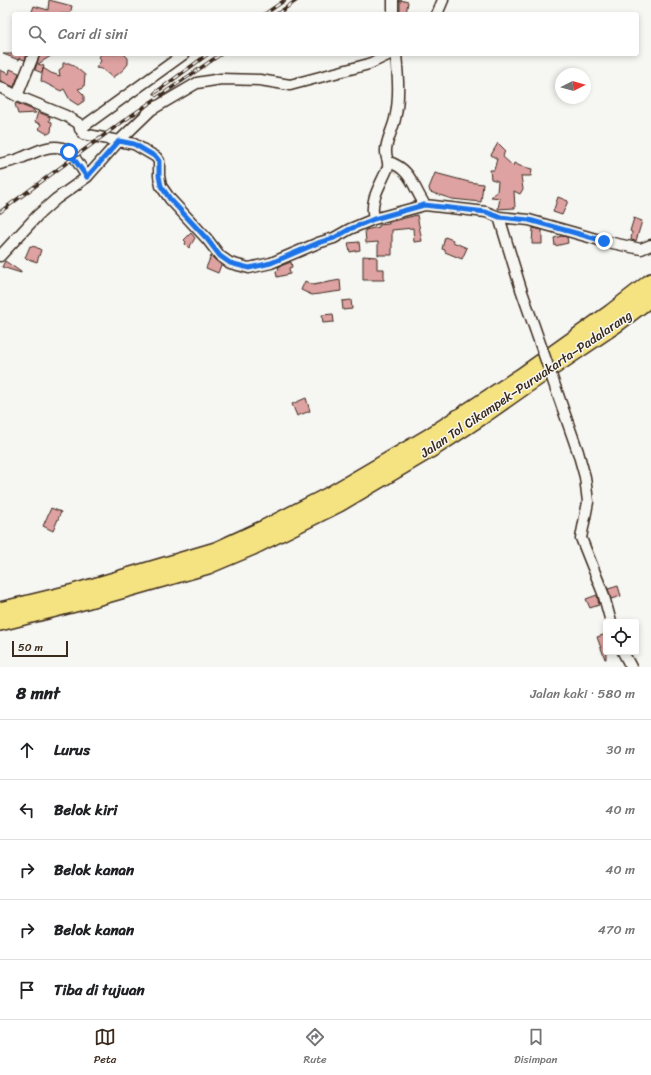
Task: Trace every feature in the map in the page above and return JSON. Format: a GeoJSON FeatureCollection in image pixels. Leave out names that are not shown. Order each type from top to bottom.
{"type":"FeatureCollection","features":[{"type":"Feature","properties":{"kind":"highway","name":"Jalan Tol Cikampek–Purwakarta–Padalarang"},"geometry":{"type":"LineString","coordinates":[[0,610],[74,592],[216,550],[264,528],[329,495],[428,438],[521,376],[611,312],[651,281]]}},
{"type":"Feature","properties":{"kind":"highway","name":"Jalan Tol Cikampek–Purwakarta–Padalarang"},"geometry":{"type":"LineString","coordinates":[[0,622],[75,604],[208,566],[253,547],[339,504],[437,446],[617,324],[651,298]]}},
{"type":"Feature","properties":{"kind":"street"},"geometry":{"type":"LineString","coordinates":[[393,0],[393,12]]}},
{"type":"Feature","properties":{"kind":"street"},"geometry":{"type":"LineString","coordinates":[[438,12],[443,0]]}},
{"type":"Feature","properties":{"kind":"street"},"geometry":{"type":"LineString","coordinates":[[17,96],[33,56]]}},
{"type":"Feature","properties":{"kind":"street"},"geometry":{"type":"LineString","coordinates":[[80,128],[181,56]]}},
{"type":"Feature","properties":{"kind":"street"},"geometry":{"type":"LineString","coordinates":[[0,256],[56,198],[87,177],[119,141],[150,110],[197,83],[221,79],[260,80],[290,85],[369,64],[386,56]]}},
{"type":"Feature","properties":{"kind":"street"},"geometry":{"type":"LineString","coordinates":[[374,219],[372,209],[375,196],[387,171],[389,162],[386,152],[397,106],[398,80],[396,56]]}},
{"type":"Feature","properties":{"kind":"street"},"geometry":{"type":"LineString","coordinates":[[0,86],[17,96],[66,116],[78,123],[83,134],[134,144],[156,157],[159,161],[161,186],[170,199],[207,239],[220,256],[230,263],[249,268],[271,263],[318,243],[334,238],[350,229],[374,219],[424,205],[486,212],[499,217],[529,220],[604,241],[641,249],[651,245]]}},
{"type":"Feature","properties":{"kind":"street"},"geometry":{"type":"LineString","coordinates":[[0,164],[20,159],[36,150],[57,148],[69,152],[87,177]]}},
{"type":"Feature","properties":{"kind":"street"},"geometry":{"type":"LineString","coordinates":[[389,162],[398,165],[405,170],[424,205]]}},
{"type":"Feature","properties":{"kind":"street"},"geometry":{"type":"LineString","coordinates":[[499,217],[521,289],[578,452],[585,477],[588,502],[581,538],[603,593],[609,619]]}},
{"type":"Feature","properties":{"kind":"street"},"geometry":{"type":"LineString","coordinates":[[625,655],[631,667]]}},
{"type":"Feature","properties":{"kind":"building"},"geometry":{"type":"Polygon","coordinates":[[[49,0],[72,6],[70,12],[32,12],[34,6],[48,10],[49,0]]]}},
{"type":"Feature","properties":{"kind":"building"},"geometry":{"type":"Polygon","coordinates":[[[400,0],[408,2],[406,12],[400,12],[400,0]]]}},
{"type":"Feature","properties":{"kind":"building"},"geometry":{"type":"Polygon","coordinates":[[[3,54],[12,54],[12,56],[26,56],[25,60],[19,58],[19,60],[3,54]]]}},
{"type":"Feature","properties":{"kind":"building"},"geometry":{"type":"Polygon","coordinates":[[[39,56],[51,56],[38,64],[44,66],[42,73],[35,70],[39,56]]]}},
{"type":"Feature","properties":{"kind":"building"},"geometry":{"type":"Polygon","coordinates":[[[126,56],[128,58],[128,64],[113,78],[102,69],[96,68],[101,61],[99,57],[126,56]]]}},
{"type":"Feature","properties":{"kind":"building"},"geometry":{"type":"Polygon","coordinates":[[[63,63],[73,65],[85,75],[84,87],[78,89],[84,95],[84,101],[78,105],[70,100],[64,89],[61,91],[41,81],[43,68],[60,76],[59,70],[63,67],[63,63]]]}},
{"type":"Feature","properties":{"kind":"building"},"geometry":{"type":"Polygon","coordinates":[[[10,69],[19,73],[14,87],[0,81],[0,70],[9,74],[10,69]]]}},
{"type":"Feature","properties":{"kind":"building"},"geometry":{"type":"Polygon","coordinates":[[[16,103],[33,110],[36,113],[18,114],[16,103]]]}},
{"type":"Feature","properties":{"kind":"building"},"geometry":{"type":"Polygon","coordinates":[[[38,112],[50,117],[49,121],[52,122],[51,132],[48,134],[39,129],[41,124],[35,122],[38,112]]]}},
{"type":"Feature","properties":{"kind":"building"},"geometry":{"type":"Polygon","coordinates":[[[498,143],[505,150],[503,157],[513,166],[514,163],[532,169],[531,176],[521,176],[523,189],[520,194],[514,191],[515,208],[498,209],[500,198],[491,197],[497,192],[498,181],[491,179],[490,170],[494,170],[497,159],[491,155],[498,143]]]}},
{"type":"Feature","properties":{"kind":"building"},"geometry":{"type":"Polygon","coordinates":[[[435,173],[483,184],[481,202],[452,199],[430,192],[429,188],[435,173]]]}},
{"type":"Feature","properties":{"kind":"building"},"geometry":{"type":"Polygon","coordinates":[[[558,197],[568,201],[562,215],[553,212],[558,197]]]}},
{"type":"Feature","properties":{"kind":"building"},"geometry":{"type":"Polygon","coordinates":[[[417,215],[422,241],[414,242],[413,228],[392,230],[392,255],[378,255],[378,242],[366,243],[365,230],[417,215]]]}},
{"type":"Feature","properties":{"kind":"building"},"geometry":{"type":"Polygon","coordinates":[[[634,218],[642,221],[636,241],[631,240],[632,232],[630,231],[634,218]]]}},
{"type":"Feature","properties":{"kind":"building"},"geometry":{"type":"Polygon","coordinates":[[[533,228],[542,230],[542,244],[532,244],[533,228]]]}},
{"type":"Feature","properties":{"kind":"building"},"geometry":{"type":"Polygon","coordinates":[[[191,233],[195,238],[189,248],[185,244],[186,242],[184,240],[191,233]]]}},
{"type":"Feature","properties":{"kind":"building"},"geometry":{"type":"Polygon","coordinates":[[[562,236],[567,237],[568,243],[555,246],[554,238],[562,236]]]}},
{"type":"Feature","properties":{"kind":"building"},"geometry":{"type":"Polygon","coordinates":[[[445,237],[467,248],[462,259],[445,252],[445,250],[442,249],[445,237]]]}},
{"type":"Feature","properties":{"kind":"building"},"geometry":{"type":"Polygon","coordinates":[[[359,242],[360,250],[350,252],[348,243],[359,242]]]}},
{"type":"Feature","properties":{"kind":"building"},"geometry":{"type":"Polygon","coordinates":[[[30,246],[41,250],[37,262],[25,258],[30,246]]]}},
{"type":"Feature","properties":{"kind":"building"},"geometry":{"type":"Polygon","coordinates":[[[211,256],[221,265],[218,273],[206,268],[211,256]]]}},
{"type":"Feature","properties":{"kind":"building"},"geometry":{"type":"Polygon","coordinates":[[[363,256],[377,257],[377,269],[384,269],[384,280],[363,280],[363,256]]]}},
{"type":"Feature","properties":{"kind":"building"},"geometry":{"type":"Polygon","coordinates":[[[5,261],[21,272],[21,273],[2,267],[5,261]]]}},
{"type":"Feature","properties":{"kind":"building"},"geometry":{"type":"Polygon","coordinates":[[[291,262],[292,267],[289,268],[290,274],[277,277],[276,271],[279,270],[278,267],[291,262]]]}},
{"type":"Feature","properties":{"kind":"building"},"geometry":{"type":"Polygon","coordinates":[[[340,280],[341,291],[312,295],[301,290],[305,281],[313,285],[340,280]]]}},
{"type":"Feature","properties":{"kind":"building"},"geometry":{"type":"Polygon","coordinates":[[[351,300],[352,309],[343,310],[342,301],[351,300]]]}},
{"type":"Feature","properties":{"kind":"building"},"geometry":{"type":"Polygon","coordinates":[[[333,314],[334,322],[323,323],[322,315],[333,314]]]}},
{"type":"Feature","properties":{"kind":"building"},"geometry":{"type":"Polygon","coordinates":[[[306,398],[310,411],[297,416],[292,404],[306,398]]]}},
{"type":"Feature","properties":{"kind":"building"},"geometry":{"type":"Polygon","coordinates":[[[51,508],[61,512],[53,531],[43,526],[51,508]]]}},
{"type":"Feature","properties":{"kind":"building"},"geometry":{"type":"Polygon","coordinates":[[[618,586],[621,596],[611,599],[608,589],[618,586]]]}},
{"type":"Feature","properties":{"kind":"building"},"geometry":{"type":"Polygon","coordinates":[[[597,595],[599,605],[590,608],[586,599],[597,595]]]}},
{"type":"Feature","properties":{"kind":"building"},"geometry":{"type":"Polygon","coordinates":[[[603,635],[603,654],[597,637],[603,635]]]}},
{"type":"Feature","properties":{"kind":"railway"},"geometry":{"type":"LineString","coordinates":[[268,12],[285,0]]}},
{"type":"Feature","properties":{"kind":"railway"},"geometry":{"type":"LineString","coordinates":[[280,12],[297,0]]}},
{"type":"Feature","properties":{"kind":"railway"},"geometry":{"type":"LineString","coordinates":[[155,93],[205,56]]}},
{"type":"Feature","properties":{"kind":"railway"},"geometry":{"type":"LineString","coordinates":[[0,212],[122,122],[218,56]]}},
{"type":"Feature","properties":{"kind":"route"},"geometry":{"type":"LineString","coordinates":[[69,152],[87,177],[119,141],[134,144],[156,157],[159,161],[161,186],[170,199],[207,239],[220,256],[230,263],[249,268],[271,263],[318,243],[334,238],[350,229],[374,219],[424,205],[486,212],[499,217],[529,220],[604,241]]}}]}
